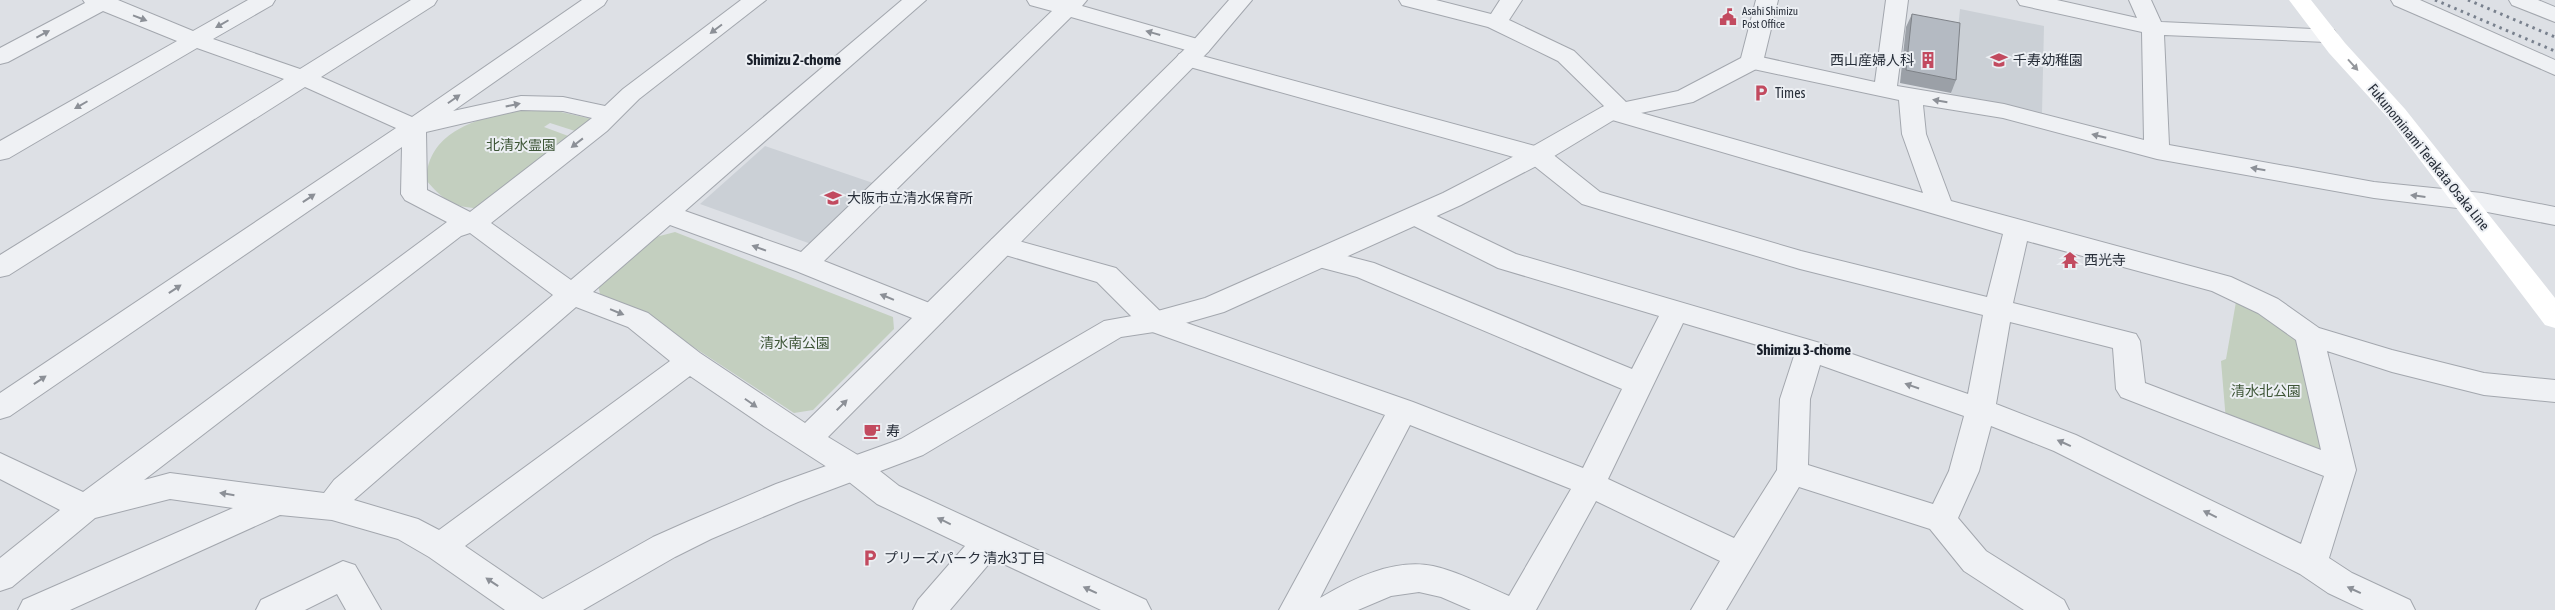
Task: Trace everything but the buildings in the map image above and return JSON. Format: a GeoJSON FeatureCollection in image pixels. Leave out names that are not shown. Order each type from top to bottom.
{"type":"FeatureCollection","features":[{"type":"Feature","properties":{"kind":"main road","name":"Fukunominami Terakata Osaka Line"},"geometry":{"type":"LineString","coordinates":[[2300,0],[2326,35],[2397,114],[2555,318]]}},
{"type":"Feature","properties":{"kind":"street"},"geometry":{"type":"LineString","coordinates":[[0,152],[264,0]]}},
{"type":"Feature","properties":{"kind":"street"},"geometry":{"type":"LineString","coordinates":[[0,268],[426,0]]}},
{"type":"Feature","properties":{"kind":"street"},"geometry":{"type":"LineString","coordinates":[[0,408],[414,127],[596,0]]}},
{"type":"Feature","properties":{"kind":"street"},"geometry":{"type":"LineString","coordinates":[[0,577],[84,508],[452,230],[473,223],[610,115],[631,94],[755,0]]}},
{"type":"Feature","properties":{"kind":"street"},"geometry":{"type":"LineString","coordinates":[[332,507],[345,489],[915,0]]}},
{"type":"Feature","properties":{"kind":"street"},"geometry":{"type":"LineString","coordinates":[[1038,0],[1072,4],[1193,53],[1537,155],[1592,198],[1800,260],[2126,341],[2131,389],[2341,470]]}},
{"type":"Feature","properties":{"kind":"street"},"geometry":{"type":"LineString","coordinates":[[808,439],[1193,53],[1241,0]]}},
{"type":"Feature","properties":{"kind":"street"},"geometry":{"type":"LineString","coordinates":[[1410,0],[1496,22],[1566,56],[1615,111],[2017,230],[2221,284],[2268,306],[2309,335],[2392,362],[2484,384],[2555,391]]}},
{"type":"Feature","properties":{"kind":"street"},"geometry":{"type":"LineString","coordinates":[[1496,22],[1511,0]]}},
{"type":"Feature","properties":{"kind":"street"},"geometry":{"type":"LineString","coordinates":[[1752,62],[1767,0]]}},
{"type":"Feature","properties":{"kind":"street"},"geometry":{"type":"LineString","coordinates":[[1885,91],[1897,0]]}},
{"type":"Feature","properties":{"kind":"street"},"geometry":{"type":"LineString","coordinates":[[2028,0],[2153,28],[2326,35]]}},
{"type":"Feature","properties":{"kind":"street"},"geometry":{"type":"LineString","coordinates":[[2140,0],[2153,28],[2157,151]]}},
{"type":"Feature","properties":{"kind":"street"},"geometry":{"type":"LineString","coordinates":[[2402,0],[2555,68]]}},
{"type":"Feature","properties":{"kind":"street"},"geometry":{"type":"LineString","coordinates":[[2520,0],[2555,15]]}},
{"type":"Feature","properties":{"kind":"street"},"geometry":{"type":"LineString","coordinates":[[0,57],[101,1],[195,40],[302,77],[414,127],[521,103],[563,104],[610,115]]}},
{"type":"Feature","properties":{"kind":"street"},"geometry":{"type":"LineString","coordinates":[[805,264],[1072,4]]}},
{"type":"Feature","properties":{"kind":"street"},"geometry":{"type":"LineString","coordinates":[[553,610],[664,546],[787,492],[912,448],[1114,328],[1154,322],[1214,305],[1415,216],[1537,155],[1615,111],[1685,97],[1752,62],[1910,96],[2004,111],[2157,151],[2374,190],[2482,202],[2555,216]]}},
{"type":"Feature","properties":{"kind":"street"},"geometry":{"type":"LineString","coordinates":[[1910,96],[1914,134],[1940,206]]}},
{"type":"Feature","properties":{"kind":"street"},"geometry":{"type":"LineString","coordinates":[[414,127],[414,194],[443,211],[473,223],[571,294],[638,320],[690,361],[855,469],[888,495],[1134,610]]}},
{"type":"Feature","properties":{"kind":"street"},"geometry":{"type":"LineString","coordinates":[[666,214],[805,264],[932,315]]}},
{"type":"Feature","properties":{"kind":"street"},"geometry":{"type":"LineString","coordinates":[[1415,216],[1507,261],[1676,309],[1810,350],[2065,442],[2310,564],[2340,583],[2398,610]]}},
{"type":"Feature","properties":{"kind":"street"},"geometry":{"type":"LineString","coordinates":[[1941,520],[1964,471],[1980,410],[1998,309],[2017,230]]}},
{"type":"Feature","properties":{"kind":"street"},"geometry":{"type":"LineString","coordinates":[[1001,245],[1106,275],[1154,322],[1403,410],[1590,484],[1740,556]]}},
{"type":"Feature","properties":{"kind":"street"},"geometry":{"type":"LineString","coordinates":[[1320,258],[1365,270],[1640,384]]}},
{"type":"Feature","properties":{"kind":"street"},"geometry":{"type":"LineString","coordinates":[[1518,610],[1590,484],[1676,309]]}},
{"type":"Feature","properties":{"kind":"street"},"geometry":{"type":"LineString","coordinates":[[2309,335],[2341,470],[2310,564]]}},
{"type":"Feature","properties":{"kind":"street"},"geometry":{"type":"LineString","coordinates":[[1708,610],[1792,472],[1795,399],[1810,350]]}},
{"type":"Feature","properties":{"kind":"street"},"geometry":{"type":"LineString","coordinates":[[440,547],[690,361]]}},
{"type":"Feature","properties":{"kind":"street"},"geometry":{"type":"LineString","coordinates":[[1296,610],[1403,410]]}},
{"type":"Feature","properties":{"kind":"street"},"geometry":{"type":"LineString","coordinates":[[0,465],[84,508],[170,486],[278,502],[332,507],[407,528],[440,547],[532,610]]}},
{"type":"Feature","properties":{"kind":"street"},"geometry":{"type":"LineString","coordinates":[[1792,472],[1941,520],[1975,561],[2052,610]]}},
{"type":"Feature","properties":{"kind":"street"},"geometry":{"type":"LineString","coordinates":[[35,610],[278,502]]}},
{"type":"Feature","properties":{"kind":"street"},"geometry":{"type":"LineString","coordinates":[[930,610],[988,542]]}},
{"type":"Feature","properties":{"kind":"street"},"geometry":{"type":"LineString","coordinates":[[272,610],[344,574],[364,610]]}},
{"type":"Feature","properties":{"kind":"street"},"geometry":{"type":"LineString","coordinates":[[1328,610],[1362,590],[1410,579],[1432,580],[1507,610]]}},
{"type":"Feature","properties":{"kind":"shaded area","name":"千寿幼稚園"},"geometry":{"type":"Polygon","coordinates":[[[1960,9],[2044,26],[2042,114],[1951,95],[1960,9]]]}},
{"type":"Feature","properties":{"kind":"shaded area"},"geometry":{"type":"Polygon","coordinates":[[[765,146],[873,183],[811,244],[700,204],[765,146]]]}},
{"type":"Feature","properties":{"kind":"green space","name":"北清水霊園"},"geometry":{"type":"Polygon","coordinates":[[[519,109],[552,110],[592,119],[575,131],[550,123],[544,127],[571,137],[478,208],[469,208],[449,201],[426,180],[429,163],[436,149],[446,138],[473,122],[519,109]]]}},
{"type":"Feature","properties":{"kind":"green space","name":"清水南公園"},"geometry":{"type":"Polygon","coordinates":[[[675,232],[893,317],[894,329],[813,410],[794,413],[643,314],[600,294],[598,285],[652,238],[675,232]]]}},
{"type":"Feature","properties":{"kind":"green space","name":"清水北公園"},"geometry":{"type":"Polygon","coordinates":[[[2237,296],[2303,338],[2328,454],[2226,421],[2221,361],[2226,359],[2237,296]]]}},
{"type":"Feature","properties":{"kind":"railway"},"geometry":{"type":"LineString","coordinates":[[2435,0],[2555,51]]}},
{"type":"Feature","properties":{"kind":"railway"},"geometry":{"type":"LineString","coordinates":[[2468,0],[2555,37]]}},
{"type":"Feature","properties":{"kind":"place","name":"Asahi Shimizu Post Office"},"geometry":{"type":"Point","coordinates":[1728,17]}},
{"type":"Feature","properties":{"kind":"place","name":"西山産婦人科"},"geometry":{"type":"Point","coordinates":[1928,60]}},
{"type":"Feature","properties":{"kind":"place","name":"千寿幼稚園"},"geometry":{"type":"Point","coordinates":[1999,60]}},
{"type":"Feature","properties":{"kind":"place","name":"Times"},"geometry":{"type":"Point","coordinates":[1761,93]}},
{"type":"Feature","properties":{"kind":"place","name":"大阪市立清水保育所"},"geometry":{"type":"Point","coordinates":[833,198]}},
{"type":"Feature","properties":{"kind":"place","name":"西光寺"},"geometry":{"type":"Point","coordinates":[2070,260]}},
{"type":"Feature","properties":{"kind":"place","name":"寿"},"geometry":{"type":"Point","coordinates":[872,431]}},
{"type":"Feature","properties":{"kind":"place","name":"プリーズパーク 清水3丁目"},"geometry":{"type":"Point","coordinates":[870,558]}},
{"type":"Feature","properties":{"kind":"district","name":"Shimizu 2-chome"},"geometry":{"type":"Point","coordinates":[794,59]}},
{"type":"Feature","properties":{"kind":"district","name":"Shimizu 3-chome"},"geometry":{"type":"Point","coordinates":[1804,349]}}]}
